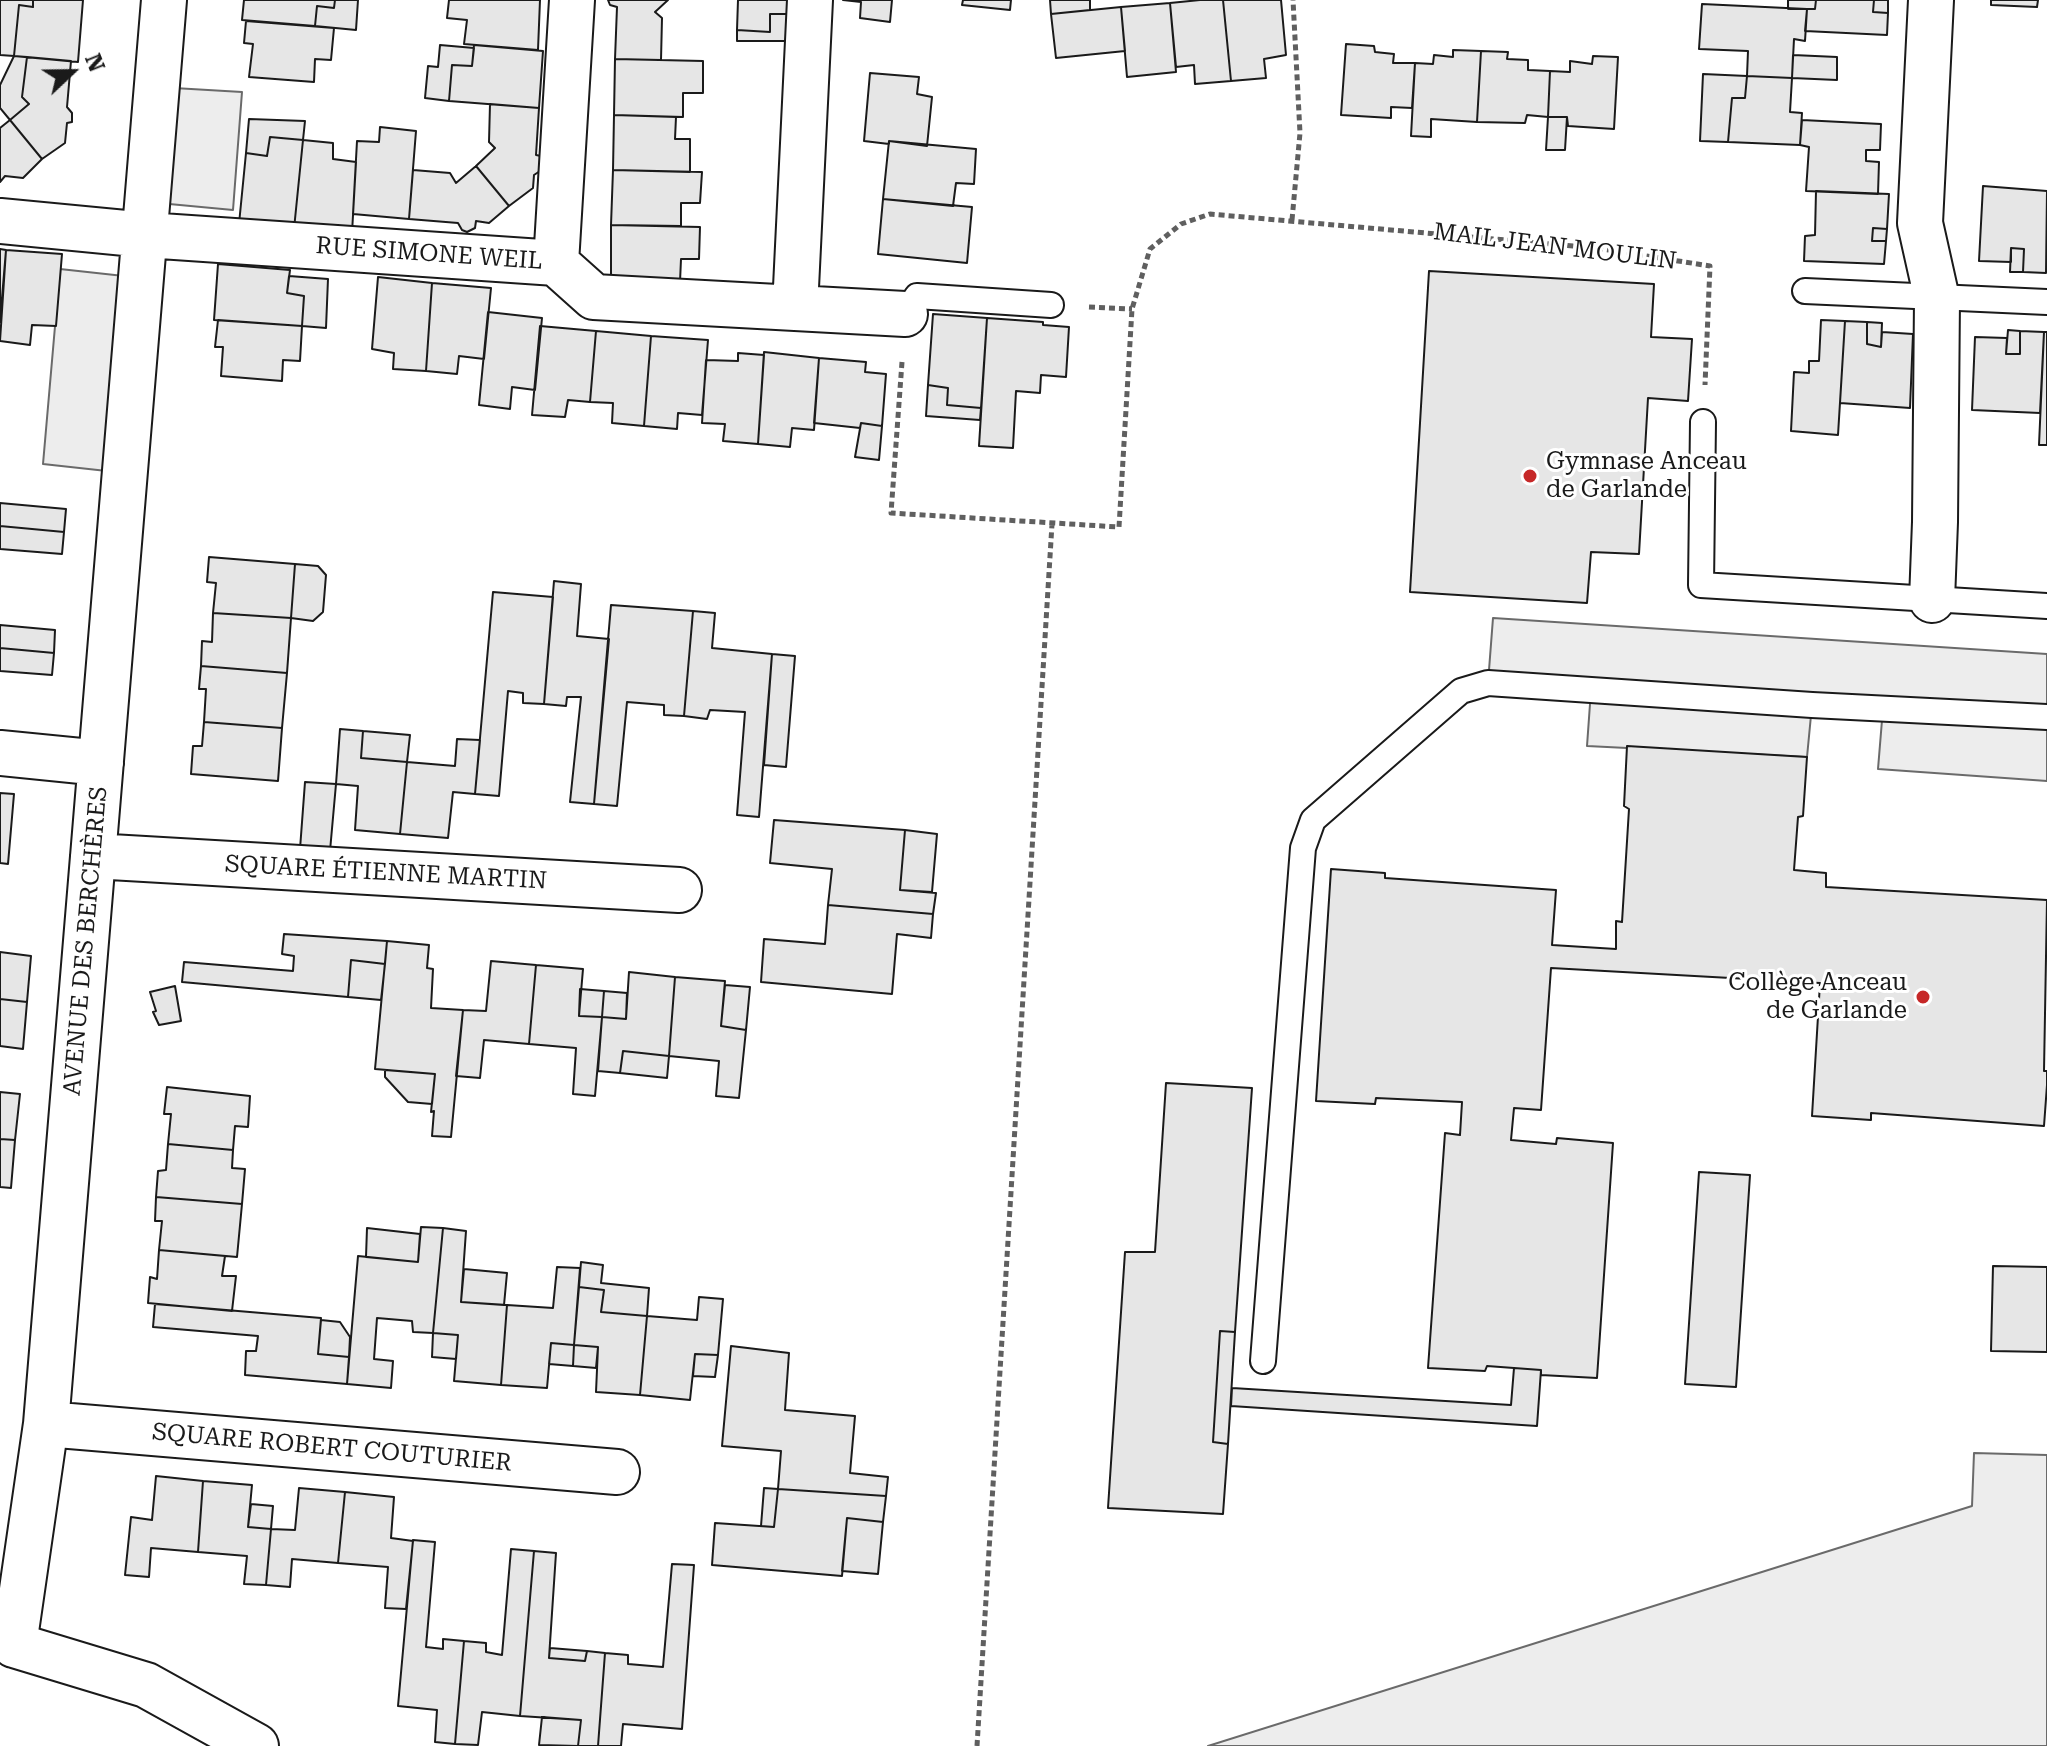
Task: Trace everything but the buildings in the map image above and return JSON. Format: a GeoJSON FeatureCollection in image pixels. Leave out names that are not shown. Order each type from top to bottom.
{"type":"FeatureCollection","features":[{"type":"Feature","properties":{"kind":"street","name":"AVENUE DES BERCHÈRES"},"geometry":{"type":"LineString","coordinates":[[7,1647],[46,1424],[164,0]]}},
{"type":"Feature","properties":{"kind":"street"},"geometry":{"type":"LineString","coordinates":[[556,263],[572,0]]}},
{"type":"Feature","properties":{"kind":"street"},"geometry":{"type":"LineString","coordinates":[[795,308],[810,0]]}},
{"type":"Feature","properties":{"kind":"street"},"geometry":{"type":"LineString","coordinates":[[1931,0],[1920,223],[1937,299],[1932,600]]}},
{"type":"Feature","properties":{"kind":"street","name":"RUE SIMONE WEIL"},"geometry":{"type":"LineString","coordinates":[[0,221],[146,235],[556,263],[594,297],[905,314]]}},
{"type":"Feature","properties":{"kind":"street"},"geometry":{"type":"LineString","coordinates":[[0,753],[101,763]]}},
{"type":"Feature","properties":{"kind":"street","name":"SQUARE ÉTIENNE MARTIN"},"geometry":{"type":"LineString","coordinates":[[93,856],[679,890]]}},
{"type":"Feature","properties":{"kind":"street","name":"SQUARE ROBERT COUTURIER"},"geometry":{"type":"LineString","coordinates":[[46,1424],[617,1472]]}},
{"type":"Feature","properties":{"kind":"street"},"geometry":{"type":"LineString","coordinates":[[7,1647],[146,1685],[256,1746]]}},
{"type":"Feature","properties":{"kind":"lane"},"geometry":{"type":"LineString","coordinates":[[1805,291],[2047,302]]}},
{"type":"Feature","properties":{"kind":"lane"},"geometry":{"type":"LineString","coordinates":[[905,314],[917,296],[1051,305]]}},
{"type":"Feature","properties":{"kind":"lane"},"geometry":{"type":"LineString","coordinates":[[1703,422],[1701,585],[2047,606]]}},
{"type":"Feature","properties":{"kind":"lane"},"geometry":{"type":"LineString","coordinates":[[1263,1361],[1303,848],[1313,820],[1461,691],[1488,683],[2047,717]]}},
{"type":"Feature","properties":{"kind":"path"},"geometry":{"type":"LineString","coordinates":[[1292,220],[1300,133],[1293,0]]}},
{"type":"Feature","properties":{"kind":"path","name":"MAIL JEAN MOULIN"},"geometry":{"type":"LineString","coordinates":[[905,314],[891,513],[1119,527],[1132,309],[1150,249],[1181,224],[1210,214],[1596,248],[1710,266],[1703,422]]}},
{"type":"Feature","properties":{"kind":"path"},"geometry":{"type":"LineString","coordinates":[[977,1746],[1052,524]]}},
{"type":"Feature","properties":{"kind":"shaded area"},"geometry":{"type":"Polygon","coordinates":[[[157,87],[242,92],[233,210],[148,202],[157,87]]]}},
{"type":"Feature","properties":{"kind":"shaded area"},"geometry":{"type":"Polygon","coordinates":[[[60,269],[142,278],[125,473],[43,464],[60,269]]]}},
{"type":"Feature","properties":{"kind":"shaded area"},"geometry":{"type":"Polygon","coordinates":[[[1493,618],[2047,654],[2047,781],[1878,769],[1883,708],[1812,705],[1807,757],[1587,746],[1591,690],[1488,683],[1493,618]]]}},
{"type":"Feature","properties":{"kind":"shaded area"},"geometry":{"type":"Polygon","coordinates":[[[1974,1453],[2047,1455],[2047,1746],[1208,1746],[1972,1506],[1974,1453]]]}},
{"type":"Feature","properties":{"kind":"place","name":"Gymnase Anceau de Garlande"},"geometry":{"type":"Point","coordinates":[1530,476]}},
{"type":"Feature","properties":{"kind":"place","name":"Collège Anceau de Garlande"},"geometry":{"type":"Point","coordinates":[1923,997]}}]}
